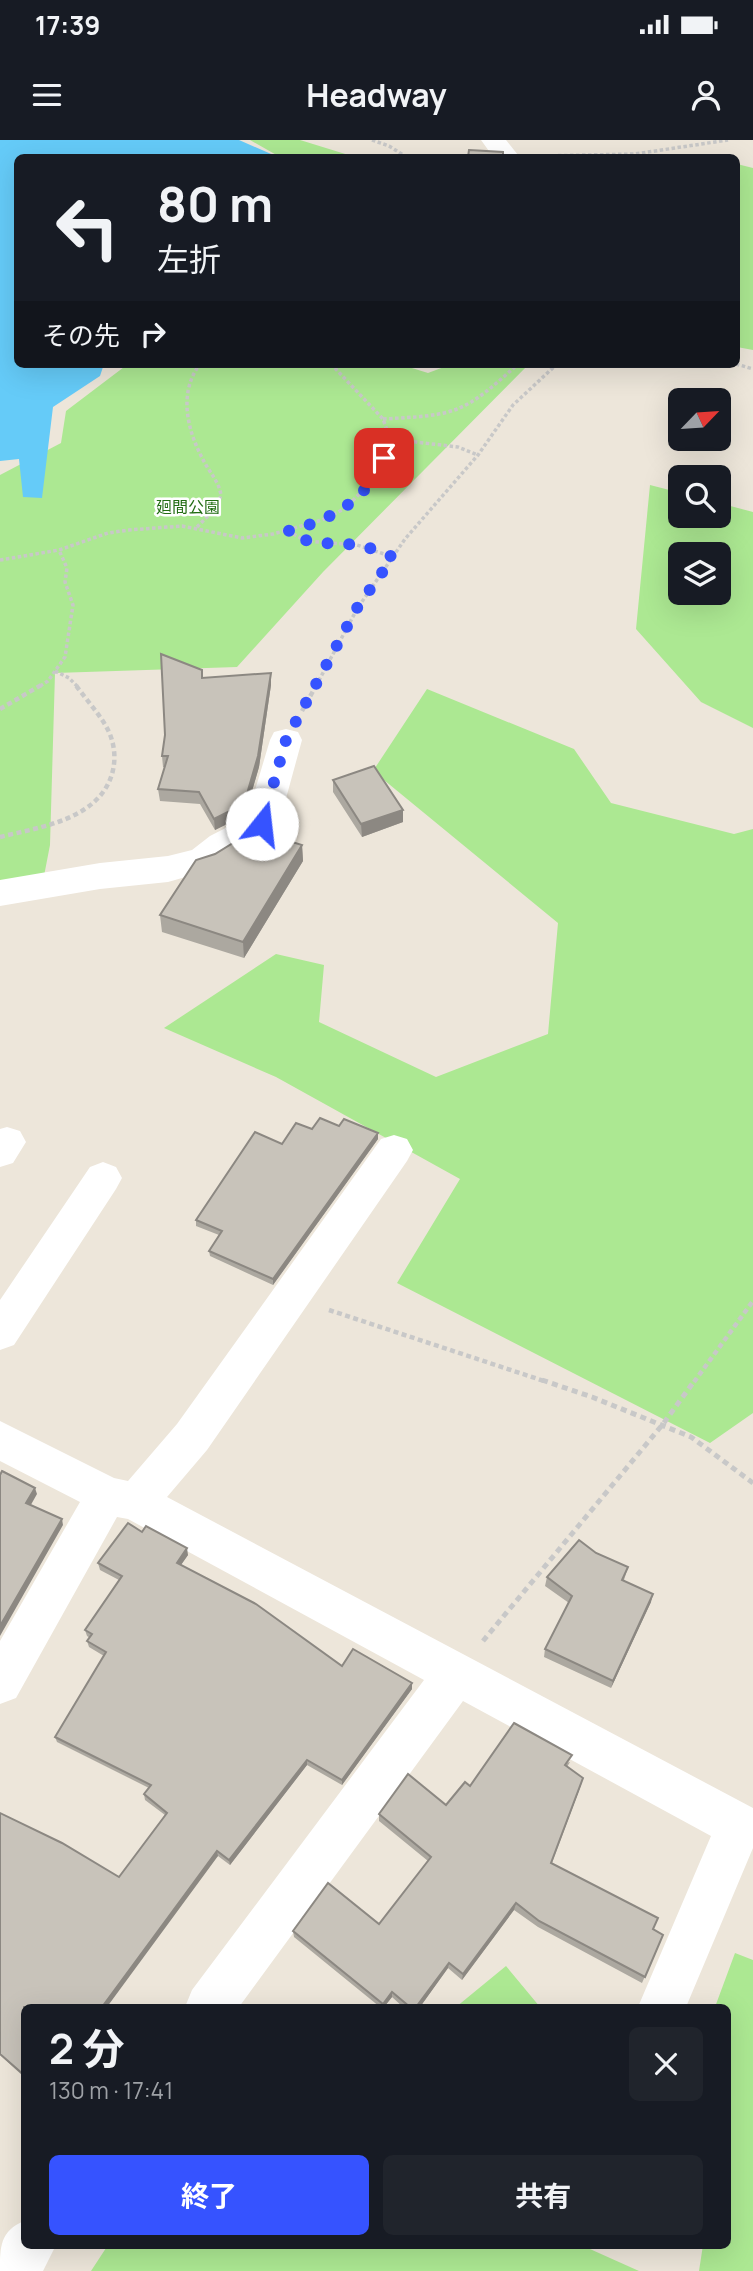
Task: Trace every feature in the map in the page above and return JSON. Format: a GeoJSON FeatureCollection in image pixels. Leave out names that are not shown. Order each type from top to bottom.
{"type":"FeatureCollection","features":[{"type":"Feature","properties":{"kind":"street"},"geometry":{"type":"LineString","coordinates":[[0,893],[100,876],[168,869],[203,859],[222,845],[262,824],[286,740]]}},
{"type":"Feature","properties":{"kind":"street"},"geometry":{"type":"LineString","coordinates":[[0,1683],[122,1499],[192,1437],[394,1150]]}},
{"type":"Feature","properties":{"kind":"street"},"geometry":{"type":"LineString","coordinates":[[0,1333],[103,1178]]}},
{"type":"Feature","properties":{"kind":"street"},"geometry":{"type":"LineString","coordinates":[[0,1440],[122,1499],[739,1826],[663,2004]]}},
{"type":"Feature","properties":{"kind":"street"},"geometry":{"type":"LineString","coordinates":[[211,2004],[456,1674]]}},
{"type":"Feature","properties":{"kind":"street"},"geometry":{"type":"LineString","coordinates":[[10,2271],[27,2249]]}},
{"type":"Feature","properties":{"kind":"path"},"geometry":{"type":"LineString","coordinates":[[372,140],[390,146],[402,154]]}},
{"type":"Feature","properties":{"kind":"path"},"geometry":{"type":"LineString","coordinates":[[645,154],[729,140]]}},
{"type":"Feature","properties":{"kind":"path"},"geometry":{"type":"LineString","coordinates":[[499,147],[577,154]]}},
{"type":"Feature","properties":{"kind":"path"},"geometry":{"type":"LineString","coordinates":[[196,528],[214,510],[220,501],[221,493],[199,450],[186,397],[190,377],[197,368]]}},
{"type":"Feature","properties":{"kind":"path"},"geometry":{"type":"LineString","coordinates":[[0,561],[59,550],[108,533],[182,526],[242,538],[288,531],[322,520],[344,509],[377,477],[390,439],[383,419],[335,368]]}},
{"type":"Feature","properties":{"kind":"path"},"geometry":{"type":"LineString","coordinates":[[383,419],[449,413],[466,408],[514,368]]}},
{"type":"Feature","properties":{"kind":"path"},"geometry":{"type":"LineString","coordinates":[[286,740],[357,608],[393,557],[478,455],[513,405],[553,368]]}},
{"type":"Feature","properties":{"kind":"path"},"geometry":{"type":"LineString","coordinates":[[390,439],[458,447],[478,455]]}},
{"type":"Feature","properties":{"kind":"path"},"geometry":{"type":"LineString","coordinates":[[288,531],[295,537],[311,542],[366,547],[393,557]]}},
{"type":"Feature","properties":{"kind":"path"},"geometry":{"type":"LineString","coordinates":[[0,709],[48,681],[65,657],[73,606],[65,582],[66,568],[59,550]]}},
{"type":"Feature","properties":{"kind":"path"},"geometry":{"type":"LineString","coordinates":[[0,837],[67,817],[94,804],[107,786],[115,767],[116,753],[107,725],[87,703],[74,679],[55,671]]}},
{"type":"Feature","properties":{"kind":"path"},"geometry":{"type":"LineString","coordinates":[[290,1297],[592,1396],[663,1424],[691,1437],[753,1483]]}},
{"type":"Feature","properties":{"kind":"path"},"geometry":{"type":"LineString","coordinates":[[456,1674],[663,1424],[753,1301]]}},
{"type":"Feature","properties":{"kind":"green space"},"geometry":{"type":"Polygon","coordinates":[[[250,140],[300,140],[345,154],[275,154],[250,140]]]}},
{"type":"Feature","properties":{"kind":"green space"},"geometry":{"type":"Polygon","coordinates":[[[740,165],[753,168],[753,350],[740,348],[740,165]]]}},
{"type":"Feature","properties":{"kind":"green space","name":"廻間公園"},"geometry":{"type":"Polygon","coordinates":[[[123,368],[412,368],[428,373],[441,368],[525,368],[323,572],[237,667],[55,673],[50,845],[44,876],[0,885],[0,475],[61,443],[66,411],[123,368]]]}},
{"type":"Feature","properties":{"kind":"green space"},"geometry":{"type":"Polygon","coordinates":[[[650,485],[668,490],[668,528],[731,528],[731,506],[753,512],[753,728],[701,702],[636,629],[650,485]]]}},
{"type":"Feature","properties":{"kind":"green space"},"geometry":{"type":"Polygon","coordinates":[[[427,689],[574,749],[611,803],[734,834],[753,829],[753,1413],[710,1443],[397,1283],[460,1179],[276,1077],[164,1028],[276,954],[324,965],[319,1022],[436,1077],[548,1034],[558,923],[373,771],[427,689]]]}},
{"type":"Feature","properties":{"kind":"green space"},"geometry":{"type":"Polygon","coordinates":[[[735,1953],[753,1960],[753,2271],[699,2271],[702,2249],[731,2249],[731,2004],[716,2004],[735,1953]]]}},
{"type":"Feature","properties":{"kind":"green space"},"geometry":{"type":"Polygon","coordinates":[[[506,1966],[538,2004],[460,2004],[506,1966]]]}},
{"type":"Feature","properties":{"kind":"green space"},"geometry":{"type":"Polygon","coordinates":[[[105,2249],[590,2249],[639,2271],[91,2271],[105,2249]]]}},
{"type":"Feature","properties":{"kind":"water"},"geometry":{"type":"Polygon","coordinates":[[[0,140],[239,140],[271,154],[14,154],[14,368],[103,368],[100,376],[53,407],[42,498],[23,497],[19,459],[0,461],[0,140]]]}},
{"type":"Feature","properties":{"kind":"building"},"geometry":{"type":"Polygon","coordinates":[[[469,150],[503,152],[503,154],[468,154],[469,150]]]}},
{"type":"Feature","properties":{"kind":"building"},"geometry":{"type":"Polygon","coordinates":[[[161,654],[202,670],[202,678],[271,673],[258,756],[244,804],[214,819],[199,792],[158,789],[168,756],[162,756],[165,735],[161,654]]]}},
{"type":"Feature","properties":{"kind":"building"},"geometry":{"type":"Polygon","coordinates":[[[374,766],[403,810],[361,824],[333,780],[374,766]]]}},
{"type":"Feature","properties":{"kind":"building"},"geometry":{"type":"Polygon","coordinates":[[[254,830],[302,845],[243,942],[160,915],[196,860],[215,854],[254,830]]]}},
{"type":"Feature","properties":{"kind":"building"},"geometry":{"type":"Polygon","coordinates":[[[320,1118],[339,1126],[344,1119],[378,1133],[273,1279],[209,1251],[222,1231],[196,1220],[255,1132],[282,1144],[296,1123],[312,1129],[320,1118]]]}},
{"type":"Feature","properties":{"kind":"building"},"geometry":{"type":"Polygon","coordinates":[[[2,1471],[35,1488],[26,1503],[62,1519],[0,1626],[0,1475],[2,1471]]]}},
{"type":"Feature","properties":{"kind":"building"},"geometry":{"type":"Polygon","coordinates":[[[128,1523],[142,1532],[146,1526],[187,1548],[177,1563],[256,1604],[342,1666],[353,1649],[412,1683],[342,1780],[307,1760],[229,1860],[217,1851],[104,2004],[21,2004],[21,2072],[0,2054],[0,1813],[62,1843],[119,1877],[167,1813],[144,1794],[151,1785],[55,1737],[106,1652],[87,1641],[92,1634],[85,1630],[122,1576],[98,1563],[128,1523]]]}},
{"type":"Feature","properties":{"kind":"building"},"geometry":{"type":"Polygon","coordinates":[[[579,1540],[596,1553],[628,1567],[622,1580],[653,1594],[613,1681],[545,1649],[572,1596],[547,1577],[579,1540]]]}},
{"type":"Feature","properties":{"kind":"building"},"geometry":{"type":"Polygon","coordinates":[[[514,1723],[572,1755],[565,1765],[583,1778],[551,1863],[658,1918],[653,1929],[663,1935],[645,1977],[539,1921],[516,1903],[463,1974],[449,1963],[418,2004],[406,2004],[392,1992],[383,2004],[293,1931],[328,1883],[379,1924],[431,1857],[379,1814],[408,1774],[446,1805],[465,1782],[470,1786],[514,1723]]]}},
{"type":"Feature","properties":{"kind":"route"},"geometry":{"type":"LineString","coordinates":[[262,824],[286,740],[357,608],[393,557],[366,547],[311,542],[295,537],[288,531],[322,520],[344,509],[377,477],[384,458]]}}]}
